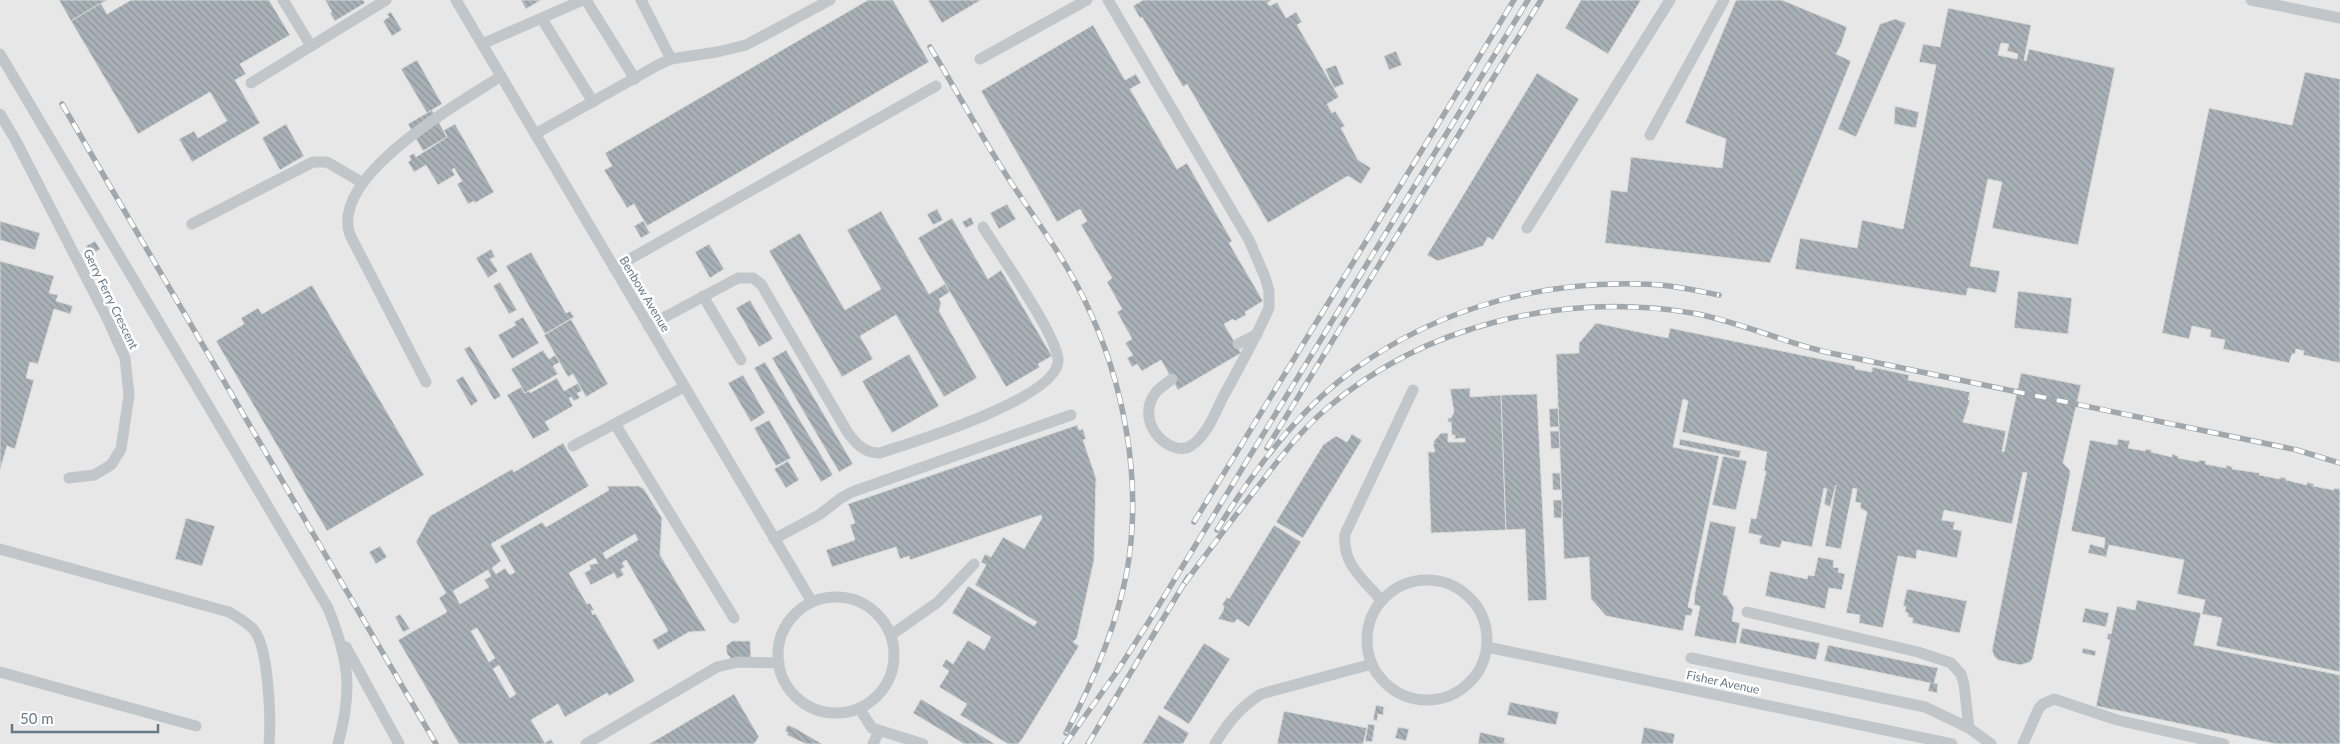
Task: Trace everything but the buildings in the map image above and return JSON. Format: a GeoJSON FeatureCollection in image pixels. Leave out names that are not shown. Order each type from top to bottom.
{"type":"FeatureCollection","features":[{"type":"Feature","properties":{"kind":"lane"},"geometry":{"type":"LineString","coordinates":[[283,0],[311,46]]}},
{"type":"Feature","properties":{"kind":"lane"},"geometry":{"type":"LineString","coordinates":[[251,83],[386,0]]}},
{"type":"Feature","properties":{"kind":"lane","name":"Benbow Avenue"},"geometry":{"type":"LineString","coordinates":[[456,0],[812,602]]}},
{"type":"Feature","properties":{"kind":"lane"},"geometry":{"type":"LineString","coordinates":[[482,44],[585,0],[635,79]]}},
{"type":"Feature","properties":{"kind":"lane"},"geometry":{"type":"LineString","coordinates":[[641,0],[671,60]]}},
{"type":"Feature","properties":{"kind":"lane"},"geometry":{"type":"LineString","coordinates":[[535,134],[658,65],[671,60],[746,45],[830,0]]}},
{"type":"Feature","properties":{"kind":"lane"},"geometry":{"type":"LineString","coordinates":[[980,59],[1087,0]]}},
{"type":"Feature","properties":{"kind":"lane"},"geometry":{"type":"LineString","coordinates":[[1108,0],[1257,258],[1269,291],[1269,308],[1207,428],[1191,446],[1183,448],[1173,446],[1153,433],[1148,420],[1150,404],[1156,392],[1172,379]]}},
{"type":"Feature","properties":{"kind":"lane"},"geometry":{"type":"LineString","coordinates":[[1528,228],[1670,0]]}},
{"type":"Feature","properties":{"kind":"lane"},"geometry":{"type":"LineString","coordinates":[[1650,136],[1724,0]]}},
{"type":"Feature","properties":{"kind":"lane"},"geometry":{"type":"LineString","coordinates":[[2252,0],[2340,18]]}},
{"type":"Feature","properties":{"kind":"lane"},"geometry":{"type":"LineString","coordinates":[[2311,12],[2314,0]]}},
{"type":"Feature","properties":{"kind":"lane"},"geometry":{"type":"LineString","coordinates":[[542,19],[594,102]]}},
{"type":"Feature","properties":{"kind":"lane"},"geometry":{"type":"LineString","coordinates":[[0,55],[328,608],[340,637],[399,744]]}},
{"type":"Feature","properties":{"kind":"lane"},"geometry":{"type":"LineString","coordinates":[[426,382],[346,226],[347,213],[363,183],[383,158],[400,144],[501,76]]}},
{"type":"Feature","properties":{"kind":"lane"},"geometry":{"type":"LineString","coordinates":[[614,268],[936,86]]}},
{"type":"Feature","properties":{"kind":"lane","name":"Gerry Ferry Crescent"},"geometry":{"type":"LineString","coordinates":[[0,114],[25,158],[125,358],[129,395],[121,449],[111,465],[94,475],[69,478]]}},
{"type":"Feature","properties":{"kind":"lane"},"geometry":{"type":"LineString","coordinates":[[192,224],[312,162],[327,162],[363,183]]}},
{"type":"Feature","properties":{"kind":"lane"},"geometry":{"type":"LineString","coordinates":[[648,326],[738,278],[746,276],[753,278],[761,284],[848,433],[862,448],[870,453],[880,453],[987,416],[1032,390],[1048,379],[1056,370],[1058,361],[1057,351],[1047,331],[983,227]]}},
{"type":"Feature","properties":{"kind":"lane"},"geometry":{"type":"LineString","coordinates":[[703,296],[741,360]]}},
{"type":"Feature","properties":{"kind":"lane"},"geometry":{"type":"LineString","coordinates":[[1238,344],[1257,334]]}},
{"type":"Feature","properties":{"kind":"lane"},"geometry":{"type":"LineString","coordinates":[[573,446],[684,387]]}},
{"type":"Feature","properties":{"kind":"lane"},"geometry":{"type":"LineString","coordinates":[[1381,600],[1347,559],[1344,548],[1345,534],[1413,390]]}},
{"type":"Feature","properties":{"kind":"lane"},"geometry":{"type":"LineString","coordinates":[[774,539],[852,492],[1071,415]]}},
{"type":"Feature","properties":{"kind":"lane"},"geometry":{"type":"LineString","coordinates":[[615,424],[734,618]]}},
{"type":"Feature","properties":{"kind":"lane"},"geometry":{"type":"LineString","coordinates":[[0,549],[230,612],[255,631],[263,654],[271,718],[269,744]]}},
{"type":"Feature","properties":{"kind":"lane"},"geometry":{"type":"LineString","coordinates":[[890,635],[938,602],[974,564]]}},
{"type":"Feature","properties":{"kind":"lane"},"geometry":{"type":"LineString","coordinates":[[1420,579],[1441,580],[1461,589],[1478,606],[1486,623],[1487,647],[1482,666],[1472,681],[1458,692],[1436,700],[1415,700],[1392,690],[1376,674],[1367,652],[1366,633],[1371,615],[1381,600],[1398,586],[1420,579]]}},
{"type":"Feature","properties":{"kind":"lane"},"geometry":{"type":"LineString","coordinates":[[832,597],[854,600],[872,610],[886,626],[890,635],[893,646],[892,668],[884,688],[869,703],[850,712],[828,714],[808,707],[791,694],[781,675],[778,654],[782,633],[794,615],[812,602],[832,597]]}},
{"type":"Feature","properties":{"kind":"lane"},"geometry":{"type":"LineString","coordinates":[[1747,612],[1918,652],[1951,663],[1961,674],[1964,684],[1968,728]]}},
{"type":"Feature","properties":{"kind":"lane"},"geometry":{"type":"LineString","coordinates":[[338,744],[347,703],[347,673],[340,637]]}},
{"type":"Feature","properties":{"kind":"lane","name":"Fisher Avenue"},"geometry":{"type":"LineString","coordinates":[[1487,647],[1931,742],[1952,744]]}},
{"type":"Feature","properties":{"kind":"lane"},"geometry":{"type":"LineString","coordinates":[[1691,658],[1925,707],[1968,728],[1991,744]]}},
{"type":"Feature","properties":{"kind":"lane"},"geometry":{"type":"LineString","coordinates":[[586,744],[717,667],[738,662],[779,663]]}},
{"type":"Feature","properties":{"kind":"lane"},"geometry":{"type":"LineString","coordinates":[[1214,744],[1235,714],[1246,703],[1261,694],[1372,664]]}},
{"type":"Feature","properties":{"kind":"lane"},"geometry":{"type":"LineString","coordinates":[[0,672],[196,726]]}},
{"type":"Feature","properties":{"kind":"lane"},"geometry":{"type":"LineString","coordinates":[[2023,744],[2039,708],[2054,699],[2117,720],[2224,744]]}},
{"type":"Feature","properties":{"kind":"lane"},"geometry":{"type":"LineString","coordinates":[[859,708],[872,728],[879,732],[923,744]]}},
{"type":"Feature","properties":{"kind":"lane"},"geometry":{"type":"LineString","coordinates":[[872,744],[879,732]]}},
{"type":"Feature","properties":{"kind":"shaded area"},"geometry":{"type":"Polygon","coordinates":[[[0,0],[2340,0],[2340,744],[0,744],[0,0]]]}},
{"type":"Feature","properties":{"kind":"railway"},"geometry":{"type":"LineString","coordinates":[[1194,522],[1514,0]]}},
{"type":"Feature","properties":{"kind":"railway"},"geometry":{"type":"LineString","coordinates":[[1065,744],[1116,673],[1148,623],[1528,0]]}},
{"type":"Feature","properties":{"kind":"railway"},"geometry":{"type":"LineString","coordinates":[[1267,448],[1541,0]]}},
{"type":"Feature","properties":{"kind":"railway"},"geometry":{"type":"LineString","coordinates":[[930,47],[1012,184],[1059,254],[1084,299],[1110,363],[1126,432],[1133,502],[1127,571],[1110,634],[1085,694],[1066,733]]}},
{"type":"Feature","properties":{"kind":"railway"},"geometry":{"type":"LineString","coordinates":[[62,104],[436,744]]}},
{"type":"Feature","properties":{"kind":"railway"},"geometry":{"type":"LineString","coordinates":[[1217,530],[1257,470],[1287,432],[1320,398],[1371,358],[1406,337],[1442,320],[1480,306],[1519,295],[1559,288],[1640,284],[1660,285],[1719,295]]}},
{"type":"Feature","properties":{"kind":"railway"},"geometry":{"type":"LineString","coordinates":[[1185,583],[1281,457],[1326,409],[1365,380],[1407,355],[1452,336],[1498,321],[1546,312],[1595,307],[1644,308],[1692,313],[1729,322],[1817,350],[2297,450],[2340,463]]}},
{"type":"Feature","properties":{"kind":"railway"},"geometry":{"type":"LineString","coordinates":[[1088,744],[1188,577]]}}]}
